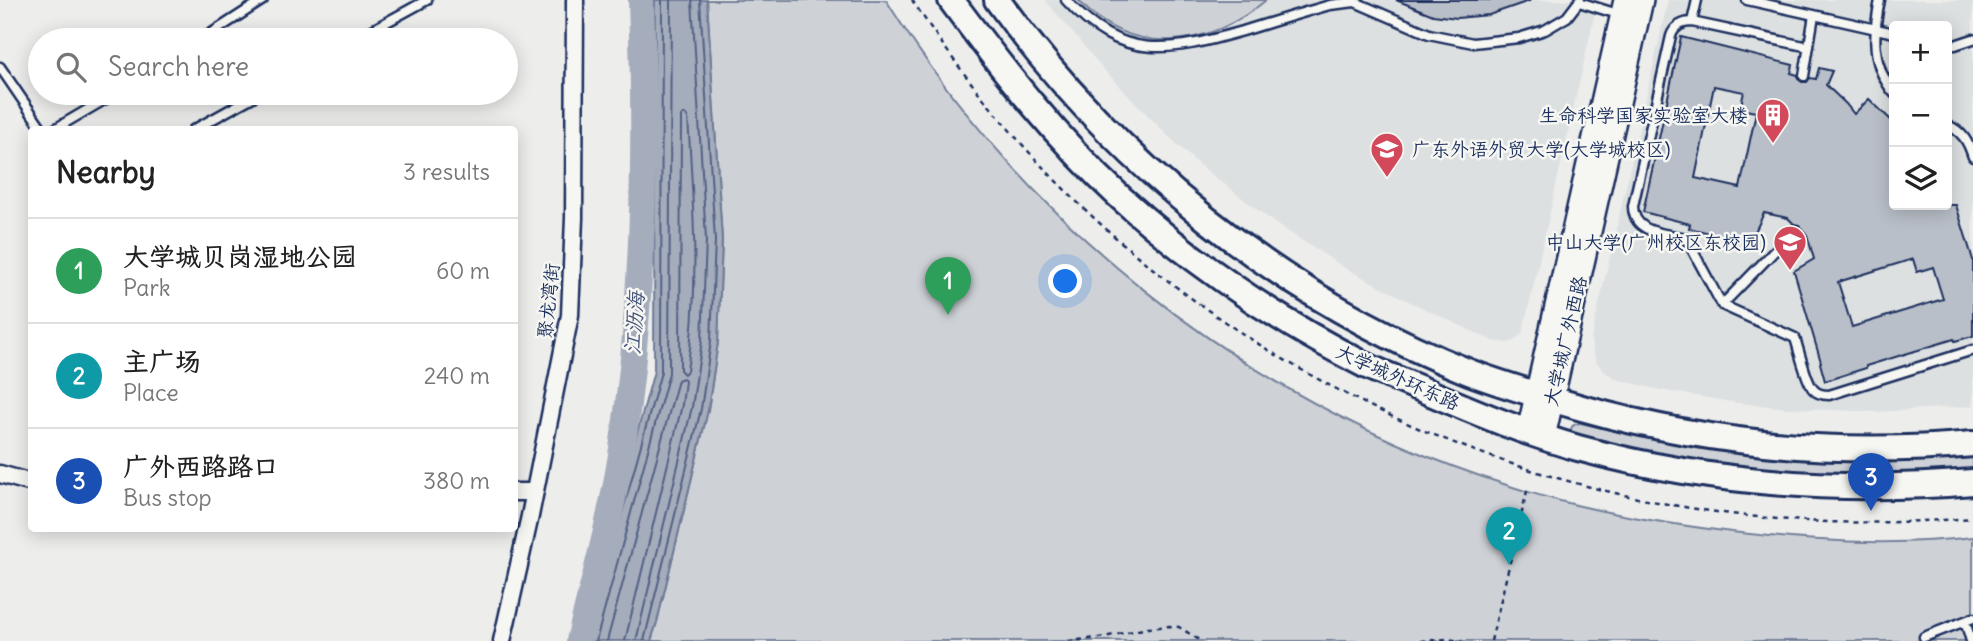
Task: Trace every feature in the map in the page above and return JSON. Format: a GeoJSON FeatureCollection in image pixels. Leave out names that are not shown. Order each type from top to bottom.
{"type":"FeatureCollection","features":[{"type":"Feature","properties":{"kind":"main road","name":"大学城外环东路"},"geometry":{"type":"LineString","coordinates":[[951,0],[1030,104],[1121,198],[1226,282],[1291,324],[1370,367],[1490,418],[1536,434],[1619,458],[1670,469],[1775,483],[1875,487],[1973,482]]}},
{"type":"Feature","properties":{"kind":"main road","name":"大学城外环东路"},"geometry":{"type":"LineString","coordinates":[[997,0],[1051,70],[1114,139],[1216,228],[1313,294],[1375,329],[1469,372],[1607,415],[1680,432],[1803,447],[1884,449],[1973,444]]}},
{"type":"Feature","properties":{"kind":"main road","name":"大学城广外西路"},"geometry":{"type":"LineString","coordinates":[[1536,434],[1631,9]]}},
{"type":"Feature","properties":{"kind":"street","name":"聚龙湾街"},"geometry":{"type":"LineString","coordinates":[[502,641],[535,492],[572,298],[575,0]]}},
{"type":"Feature","properties":{"kind":"street"},"geometry":{"type":"LineString","coordinates":[[0,474],[28,482]]}},
{"type":"Feature","properties":{"kind":"street"},"geometry":{"type":"LineString","coordinates":[[518,492],[535,492]]}},
{"type":"Feature","properties":{"kind":"lane"},"geometry":{"type":"LineString","coordinates":[[220,28],[263,0]]}},
{"type":"Feature","properties":{"kind":"lane"},"geometry":{"type":"LineString","coordinates":[[376,28],[427,0]]}},
{"type":"Feature","properties":{"kind":"lane"},"geometry":{"type":"LineString","coordinates":[[1066,0],[1082,17],[1105,34],[1140,47],[1161,48],[1212,40],[1330,5],[1349,2],[1429,34],[1461,42],[1519,38],[1545,30],[1567,17],[1580,1],[1631,9]]}},
{"type":"Feature","properties":{"kind":"lane"},"geometry":{"type":"LineString","coordinates":[[1692,22],[1697,0]]}},
{"type":"Feature","properties":{"kind":"lane"},"geometry":{"type":"LineString","coordinates":[[1746,0],[1889,32]]}},
{"type":"Feature","properties":{"kind":"lane"},"geometry":{"type":"LineString","coordinates":[[1880,0],[1874,44],[1879,66],[1889,87]]}},
{"type":"Feature","properties":{"kind":"lane"},"geometry":{"type":"LineString","coordinates":[[1804,76],[1814,15]]}},
{"type":"Feature","properties":{"kind":"lane"},"geometry":{"type":"LineString","coordinates":[[1809,47],[1692,22],[1681,24],[1674,30],[1633,206],[1637,223],[1643,228],[1686,237],[1722,305],[1796,338],[1810,385],[1821,395],[1829,395],[1973,350]]}},
{"type":"Feature","properties":{"kind":"lane"},"geometry":{"type":"LineString","coordinates":[[1952,45],[1973,39]]}},
{"type":"Feature","properties":{"kind":"lane"},"geometry":{"type":"LineString","coordinates":[[0,67],[40,126]]}},
{"type":"Feature","properties":{"kind":"lane"},"geometry":{"type":"LineString","coordinates":[[59,126],[95,105]]}},
{"type":"Feature","properties":{"kind":"lane"},"geometry":{"type":"LineString","coordinates":[[200,126],[238,105]]}},
{"type":"Feature","properties":{"kind":"lane"},"geometry":{"type":"LineString","coordinates":[[1952,128],[1967,140],[1973,157]]}},
{"type":"Feature","properties":{"kind":"lane"},"geometry":{"type":"LineString","coordinates":[[1722,305],[1795,230]]}},
{"type":"Feature","properties":{"kind":"lane"},"geometry":{"type":"LineString","coordinates":[[1924,637],[1969,619],[1970,641]]}},
{"type":"Feature","properties":{"kind":"path"},"geometry":{"type":"LineString","coordinates":[[1491,641],[1527,491]]}},
{"type":"Feature","properties":{"kind":"path"},"geometry":{"type":"LineString","coordinates":[[1068,641],[1169,626],[1179,627],[1201,641]]}},
{"type":"Feature","properties":{"kind":"path"},"geometry":{"type":"LineString","coordinates":[[1421,641],[1462,641]]}},
{"type":"Feature","properties":{"kind":"shaded area"},"geometry":{"type":"Polygon","coordinates":[[[707,0],[886,0],[941,80],[1002,155],[1069,225],[1142,289],[1221,346],[1303,397],[1390,440],[1480,476],[1530,492],[1601,511],[1662,522],[1755,535],[1848,542],[1911,542],[1973,537],[1973,641],[651,641],[708,410],[718,342],[722,240],[707,0]]]}},
{"type":"Feature","properties":{"kind":"shaded area","name":"广东外语外贸大学(大学城校区)"},"geometry":{"type":"Polygon","coordinates":[[[1045,0],[1598,0],[1523,332],[1514,341],[1493,341],[1345,268],[1276,224],[1198,164],[1165,133],[1103,69],[1045,0]]]}},
{"type":"Feature","properties":{"kind":"shaded area"},"geometry":{"type":"Polygon","coordinates":[[[1078,0],[1266,0],[1220,29],[1196,37],[1170,40],[1146,39],[1121,32],[1099,19],[1078,0]]]}},
{"type":"Feature","properties":{"kind":"shaded area","name":"中山大学(广州校区东校园)"},"geometry":{"type":"Polygon","coordinates":[[[1668,0],[1973,0],[1973,406],[1878,412],[1737,403],[1660,390],[1616,379],[1597,363],[1591,340],[1668,0]]]}},
{"type":"Feature","properties":{"kind":"shaded area"},"geometry":{"type":"Polygon","coordinates":[[[1580,423],[1691,446],[1774,458],[1866,462],[1973,457],[1973,470],[1850,474],[1728,466],[1591,440],[1574,434],[1571,430],[1580,423]]]}},
{"type":"Feature","properties":{"kind":"water"},"geometry":{"type":"Polygon","coordinates":[[[655,0],[707,0],[722,240],[718,342],[708,410],[651,641],[580,641],[654,371],[655,0]]]}},
{"type":"Feature","properties":{"kind":"building"},"geometry":{"type":"Polygon","coordinates":[[[1396,0],[1529,1],[1489,15],[1457,18],[1433,15],[1396,0]]]}},
{"type":"Feature","properties":{"kind":"building"},"geometry":{"type":"Polygon","coordinates":[[[1681,37],[1793,65],[1791,73],[1798,75],[1802,82],[1807,82],[1810,78],[1816,79],[1819,68],[1832,71],[1826,85],[1854,114],[1869,99],[1889,118],[1889,210],[1952,210],[1952,205],[1956,205],[1973,260],[1973,336],[1955,341],[1954,339],[1825,381],[1794,271],[1814,259],[1807,235],[1799,225],[1788,218],[1764,213],[1753,236],[1749,235],[1747,242],[1689,228],[1690,224],[1643,212],[1681,37]],[[1714,86],[1695,178],[1740,188],[1756,112],[1740,109],[1744,92],[1714,86]],[[1913,259],[1838,282],[1852,327],[1943,299],[1933,267],[1917,272],[1913,259]]]}},
{"type":"Feature","properties":{"kind":"waterway","name":"江沥海"},"geometry":{"type":"LineString","coordinates":[[579,641],[617,479],[635,342],[642,228],[641,0]]}},
{"type":"Feature","properties":{"kind":"place","name":"生命科学国家实验室大楼"},"geometry":{"type":"Point","coordinates":[1773,145]}},
{"type":"Feature","properties":{"kind":"place","name":"广东外语外贸大学(大学城校区)"},"geometry":{"type":"Point","coordinates":[1387,179]}},
{"type":"Feature","properties":{"kind":"place","name":"中山大学(广州校区东校园)"},"geometry":{"type":"Point","coordinates":[1790,272]}},
{"type":"Feature","properties":{"kind":"place","name":"大学城贝岗湿地公园"},"geometry":{"type":"Point","coordinates":[948,315]}},
{"type":"Feature","properties":{"kind":"place","name":"广外西路路口"},"geometry":{"type":"Point","coordinates":[1871,511]}},
{"type":"Feature","properties":{"kind":"place","name":"主广场"},"geometry":{"type":"Point","coordinates":[1509,565]}}]}
